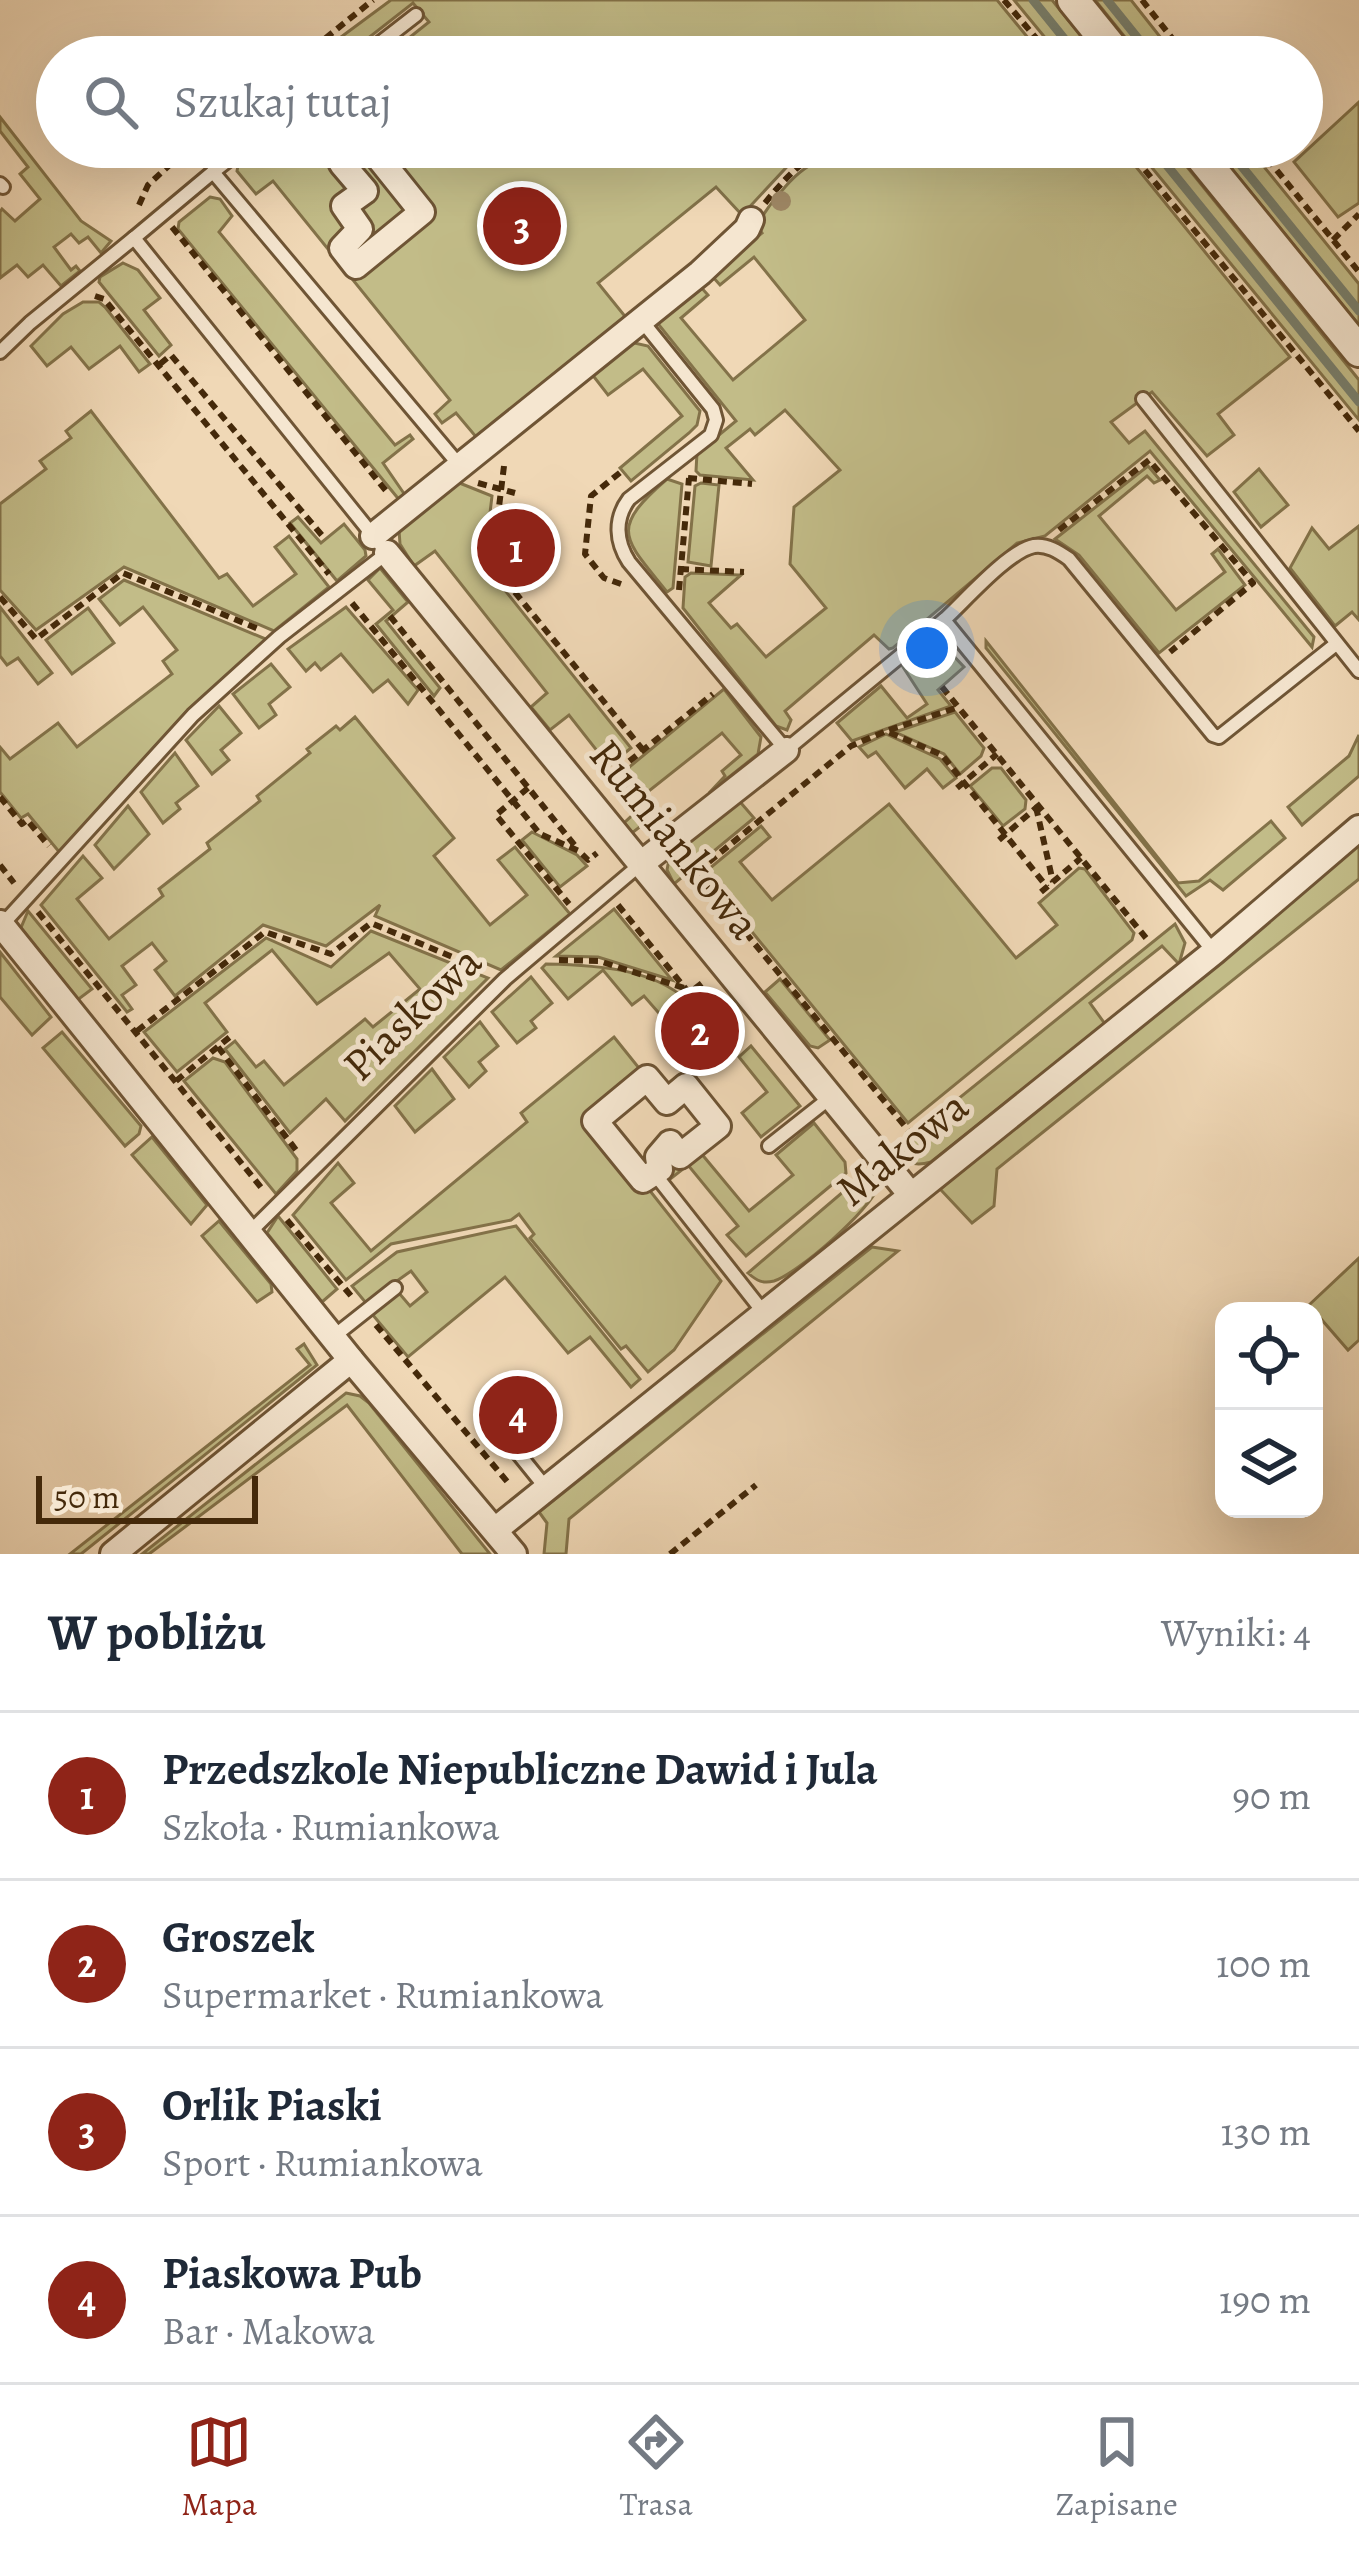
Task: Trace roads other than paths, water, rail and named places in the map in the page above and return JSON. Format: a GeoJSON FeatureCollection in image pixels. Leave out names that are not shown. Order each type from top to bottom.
{"type":"FeatureCollection","features":[{"type":"Feature","properties":{"kind":"street"},"geometry":{"type":"LineString","coordinates":[[1073,0],[1102,36]]}},
{"type":"Feature","properties":{"kind":"street"},"geometry":{"type":"LineString","coordinates":[[345,168],[365,191],[344,206],[360,229],[342,248],[356,266],[422,212],[387,168]]}},
{"type":"Feature","properties":{"kind":"street"},"geometry":{"type":"LineString","coordinates":[[1210,168],[1359,351]]}},
{"type":"Feature","properties":{"kind":"street"},"geometry":{"type":"LineString","coordinates":[[380,544],[404,513],[642,321],[739,237],[751,220]]}},
{"type":"Feature","properties":{"kind":"street","name":"Rumiankowa"},"geometry":{"type":"LineString","coordinates":[[380,544],[911,1196]]}},
{"type":"Feature","properties":{"kind":"street"},"geometry":{"type":"LineString","coordinates":[[642,863],[786,750]]}},
{"type":"Feature","properties":{"kind":"street","name":"Makowa"},"geometry":{"type":"LineString","coordinates":[[495,1530],[1214,952],[1359,828]]}},
{"type":"Feature","properties":{"kind":"street"},"geometry":{"type":"LineString","coordinates":[[1,924],[351,1360],[514,1554]]}},
{"type":"Feature","properties":{"kind":"street"},"geometry":{"type":"LineString","coordinates":[[647,1078],[667,1102],[686,1086],[718,1126],[680,1156],[670,1143],[658,1157],[660,1169],[654,1173],[643,1180],[595,1121],[647,1078]]}},
{"type":"Feature","properties":{"kind":"street"},"geometry":{"type":"LineString","coordinates":[[113,1554],[351,1360]]}},
{"type":"Feature","properties":{"kind":"lane"},"geometry":{"type":"LineString","coordinates":[[389,36],[416,15]]}},
{"type":"Feature","properties":{"kind":"lane"},"geometry":{"type":"LineString","coordinates":[[0,352],[218,168]]}},
{"type":"Feature","properties":{"kind":"lane"},"geometry":{"type":"LineString","coordinates":[[213,172],[461,467]]}},
{"type":"Feature","properties":{"kind":"lane","name":"Rumiankowa"},"geometry":{"type":"LineString","coordinates":[[134,238],[380,544]]}},
{"type":"Feature","properties":{"kind":"lane"},"geometry":{"type":"LineString","coordinates":[[642,321],[716,413],[711,435],[628,499],[619,523],[621,547],[786,750],[1019,552],[1045,546],[1070,559],[1213,735],[1219,736],[1336,644]]}},
{"type":"Feature","properties":{"kind":"lane"},"geometry":{"type":"LineString","coordinates":[[1143,399],[1359,671]]}},
{"type":"Feature","properties":{"kind":"lane"},"geometry":{"type":"LineString","coordinates":[[1,924],[28,900],[193,715],[340,588],[380,544]]}},
{"type":"Feature","properties":{"kind":"lane"},"geometry":{"type":"LineString","coordinates":[[944,620],[1214,952]]}},
{"type":"Feature","properties":{"kind":"lane","name":"Piaskowa"},"geometry":{"type":"LineString","coordinates":[[250,1232],[505,980],[642,863]]}},
{"type":"Feature","properties":{"kind":"lane"},"geometry":{"type":"LineString","coordinates":[[769,1146],[831,1096]]}},
{"type":"Feature","properties":{"kind":"lane"},"geometry":{"type":"LineString","coordinates":[[654,1173],[764,1314]]}},
{"type":"Feature","properties":{"kind":"lane"},"geometry":{"type":"LineString","coordinates":[[333,1337],[395,1288]]}},
{"type":"Feature","properties":{"kind":"lane"},"geometry":{"type":"LineString","coordinates":[[518,1452],[548,1490]]}},
{"type":"Feature","properties":{"kind":"waterway"},"geometry":{"type":"LineString","coordinates":[[1033,0],[1062,36]]}},
{"type":"Feature","properties":{"kind":"waterway"},"geometry":{"type":"LineString","coordinates":[[1107,0],[1136,36]]}},
{"type":"Feature","properties":{"kind":"waterway"},"geometry":{"type":"LineString","coordinates":[[1169,168],[1359,402]]}},
{"type":"Feature","properties":{"kind":"waterway"},"geometry":{"type":"LineString","coordinates":[[1243,168],[1359,311]]}},
{"type":"Feature","properties":{"kind":"place","name":"Orlik Piaski"},"geometry":{"type":"Point","coordinates":[522,226]}},
{"type":"Feature","properties":{"kind":"place","name":"Przedszkole Niepubliczne Dawid i Jula"},"geometry":{"type":"Point","coordinates":[516,548]}},
{"type":"Feature","properties":{"kind":"place","name":"Groszek"},"geometry":{"type":"Point","coordinates":[700,1031]}},
{"type":"Feature","properties":{"kind":"place","name":"Piaskowa Pub"},"geometry":{"type":"Point","coordinates":[518,1415]}}]}
